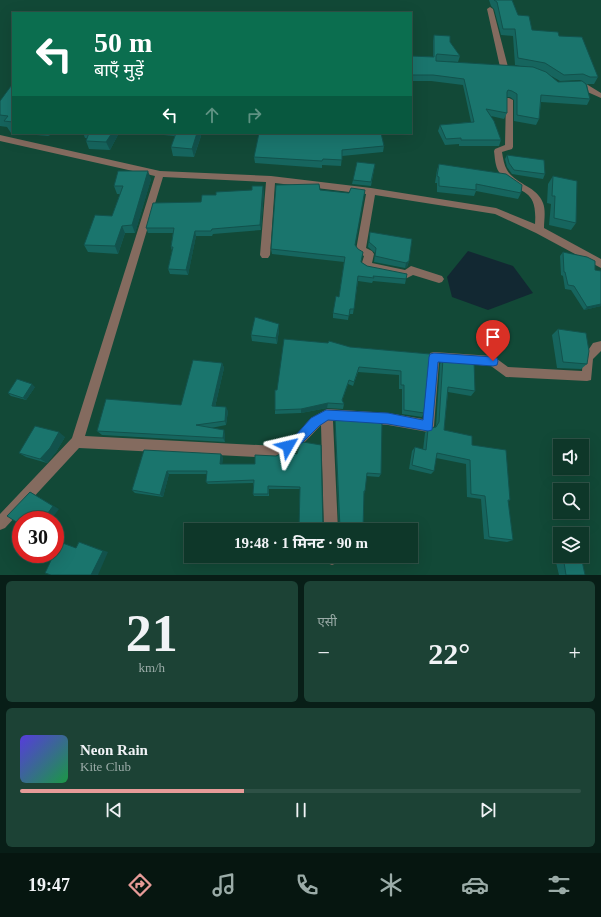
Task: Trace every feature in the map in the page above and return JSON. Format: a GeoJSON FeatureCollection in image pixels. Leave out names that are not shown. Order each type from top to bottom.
{"type":"FeatureCollection","features":[{"type":"Feature","properties":{"kind":"street"},"geometry":{"type":"LineString","coordinates":[[490,9],[504,67]]}},
{"type":"Feature","properties":{"kind":"street"},"geometry":{"type":"LineString","coordinates":[[566,84],[580,84],[601,96]]}},
{"type":"Feature","properties":{"kind":"street"},"geometry":{"type":"LineString","coordinates":[[509,100],[509,147],[498,151],[502,170],[532,193],[536,198],[539,204],[539,230]]}},
{"type":"Feature","properties":{"kind":"street"},"geometry":{"type":"LineString","coordinates":[[0,138],[160,174],[271,179],[371,190],[496,211],[539,230],[601,264]]}},
{"type":"Feature","properties":{"kind":"street"},"geometry":{"type":"LineString","coordinates":[[0,523],[77,442],[160,174]]}},
{"type":"Feature","properties":{"kind":"street"},"geometry":{"type":"LineString","coordinates":[[265,255],[271,179]]}},
{"type":"Feature","properties":{"kind":"street"},"geometry":{"type":"LineString","coordinates":[[371,190],[361,250],[369,254],[366,266],[407,274],[411,270],[439,279]]}},
{"type":"Feature","properties":{"kind":"street"},"geometry":{"type":"LineString","coordinates":[[77,442],[277,452],[299,440],[315,422],[326,415],[388,419],[428,426],[434,357],[493,361],[506,372],[587,376],[588,358],[597,346],[601,346]]}},
{"type":"Feature","properties":{"kind":"street"},"geometry":{"type":"LineString","coordinates":[[326,415],[330,523]]}},
{"type":"Feature","properties":{"kind":"water"},"geometry":{"type":"Polygon","coordinates":[[[468,251],[513,266],[533,293],[488,310],[452,297],[447,277],[468,251]]]}},
{"type":"Feature","properties":{"kind":"building"},"geometry":{"type":"Polygon","coordinates":[[[494,0],[512,0],[518,15],[529,16],[532,30],[558,32],[559,36],[582,37],[598,77],[590,77],[583,74],[564,75],[545,63],[518,58],[515,29],[503,29],[497,2],[494,0]]]}},
{"type":"Feature","properties":{"kind":"building"},"geometry":{"type":"Polygon","coordinates":[[[434,35],[450,36],[450,42],[460,56],[437,54],[436,61],[533,67],[546,72],[558,82],[582,81],[586,84],[590,99],[541,95],[539,119],[517,115],[517,94],[508,90],[507,113],[486,109],[494,121],[501,140],[461,140],[461,138],[446,139],[440,125],[474,122],[464,79],[433,75],[412,75],[412,56],[434,57],[434,35]]]}},
{"type":"Feature","properties":{"kind":"building"},"geometry":{"type":"Polygon","coordinates":[[[12,86],[12,122],[4,121],[8,116],[0,115],[0,101],[12,86]]]}},
{"type":"Feature","properties":{"kind":"building"},"geometry":{"type":"Polygon","coordinates":[[[89,134],[111,134],[106,142],[86,141],[89,134]]]}},
{"type":"Feature","properties":{"kind":"building"},"geometry":{"type":"Polygon","coordinates":[[[176,134],[197,134],[192,149],[171,147],[176,134]]]}},
{"type":"Feature","properties":{"kind":"building"},"geometry":{"type":"Polygon","coordinates":[[[259,134],[381,134],[384,146],[342,150],[342,160],[323,159],[322,161],[254,157],[259,134]]]}},
{"type":"Feature","properties":{"kind":"building"},"geometry":{"type":"Polygon","coordinates":[[[507,155],[544,160],[545,174],[514,170],[509,163],[507,155]]]}},
{"type":"Feature","properties":{"kind":"building"},"geometry":{"type":"Polygon","coordinates":[[[357,162],[375,164],[371,182],[353,180],[357,162]]]}},
{"type":"Feature","properties":{"kind":"building"},"geometry":{"type":"Polygon","coordinates":[[[439,164],[506,174],[522,185],[521,193],[476,184],[476,190],[439,186],[439,177],[437,176],[439,164]]]}},
{"type":"Feature","properties":{"kind":"building"},"geometry":{"type":"Polygon","coordinates":[[[118,171],[148,171],[132,225],[122,226],[115,246],[84,245],[95,215],[112,216],[123,186],[114,186],[118,171]]]}},
{"type":"Feature","properties":{"kind":"building"},"geometry":{"type":"Polygon","coordinates":[[[553,176],[577,181],[576,223],[554,218],[555,196],[552,196],[553,176]]]}},
{"type":"Feature","properties":{"kind":"building"},"geometry":{"type":"Polygon","coordinates":[[[319,184],[320,190],[349,193],[351,188],[365,190],[355,245],[363,252],[361,262],[367,266],[407,274],[406,279],[358,276],[354,309],[350,309],[349,316],[333,313],[336,296],[339,297],[345,257],[271,249],[276,185],[319,184]]]}},
{"type":"Feature","properties":{"kind":"building"},"geometry":{"type":"Polygon","coordinates":[[[252,186],[263,186],[260,225],[212,229],[211,231],[195,231],[186,270],[168,269],[173,247],[171,247],[174,228],[146,228],[153,203],[201,202],[202,195],[216,195],[216,192],[252,190],[252,186]]]}},
{"type":"Feature","properties":{"kind":"building"},"geometry":{"type":"Polygon","coordinates":[[[370,232],[412,239],[409,261],[406,263],[375,256],[376,248],[369,242],[370,232]]]}},
{"type":"Feature","properties":{"kind":"building"},"geometry":{"type":"Polygon","coordinates":[[[563,252],[587,257],[595,261],[595,270],[601,271],[601,304],[587,307],[574,286],[568,285],[564,272],[563,252]]]}},
{"type":"Feature","properties":{"kind":"building"},"geometry":{"type":"Polygon","coordinates":[[[255,317],[279,324],[276,338],[251,335],[255,317]]]}},
{"type":"Feature","properties":{"kind":"building"},"geometry":{"type":"Polygon","coordinates":[[[558,329],[586,333],[589,351],[587,364],[563,362],[558,329]]]}},
{"type":"Feature","properties":{"kind":"building"},"geometry":{"type":"Polygon","coordinates":[[[284,339],[328,343],[329,341],[350,347],[430,354],[424,413],[404,410],[404,385],[401,385],[401,371],[359,367],[354,382],[349,380],[342,400],[344,404],[328,403],[301,409],[275,410],[275,390],[277,390],[284,339]]]}},
{"type":"Feature","properties":{"kind":"building"},"geometry":{"type":"Polygon","coordinates":[[[443,358],[474,361],[475,391],[448,387],[444,430],[472,436],[472,445],[506,450],[510,500],[508,500],[513,540],[489,537],[485,496],[471,494],[470,460],[437,453],[434,471],[412,465],[415,447],[426,450],[428,429],[436,427],[439,422],[443,358]]]}},
{"type":"Feature","properties":{"kind":"building"},"geometry":{"type":"Polygon","coordinates":[[[193,360],[222,363],[212,406],[226,407],[225,421],[196,425],[224,430],[223,438],[97,431],[106,399],[181,405],[193,360]]]}},
{"type":"Feature","properties":{"kind":"building"},"geometry":{"type":"Polygon","coordinates":[[[17,379],[32,384],[23,398],[8,393],[17,379]]]}},
{"type":"Feature","properties":{"kind":"building"},"geometry":{"type":"Polygon","coordinates":[[[335,419],[382,422],[381,474],[367,473],[364,491],[363,523],[340,523],[335,419]]]}},
{"type":"Feature","properties":{"kind":"building"},"geometry":{"type":"Polygon","coordinates":[[[35,426],[59,432],[50,448],[40,459],[19,453],[35,426]]]}},
{"type":"Feature","properties":{"kind":"building"},"geometry":{"type":"Polygon","coordinates":[[[303,442],[321,445],[323,523],[299,523],[300,487],[268,486],[268,494],[253,494],[254,480],[206,482],[207,471],[167,471],[160,495],[132,490],[144,450],[221,454],[220,464],[255,464],[255,455],[276,456],[283,453],[297,454],[300,444],[303,442]]]}},
{"type":"Feature","properties":{"kind":"building"},"geometry":{"type":"Polygon","coordinates":[[[30,492],[53,506],[49,511],[12,511],[12,519],[7,516],[30,492]]]}},
{"type":"Feature","properties":{"kind":"building"},"geometry":{"type":"Polygon","coordinates":[[[79,542],[103,551],[91,575],[51,575],[45,573],[50,563],[64,563],[64,544],[76,548],[79,542]]]}},
{"type":"Feature","properties":{"kind":"building"},"geometry":{"type":"Polygon","coordinates":[[[564,563],[582,563],[585,575],[566,575],[564,563]]]}},
{"type":"Feature","properties":{"kind":"route"},"geometry":{"type":"LineString","coordinates":[[288,446],[299,440],[315,422],[326,415],[388,419],[428,426],[434,357],[493,361]]}}]}
